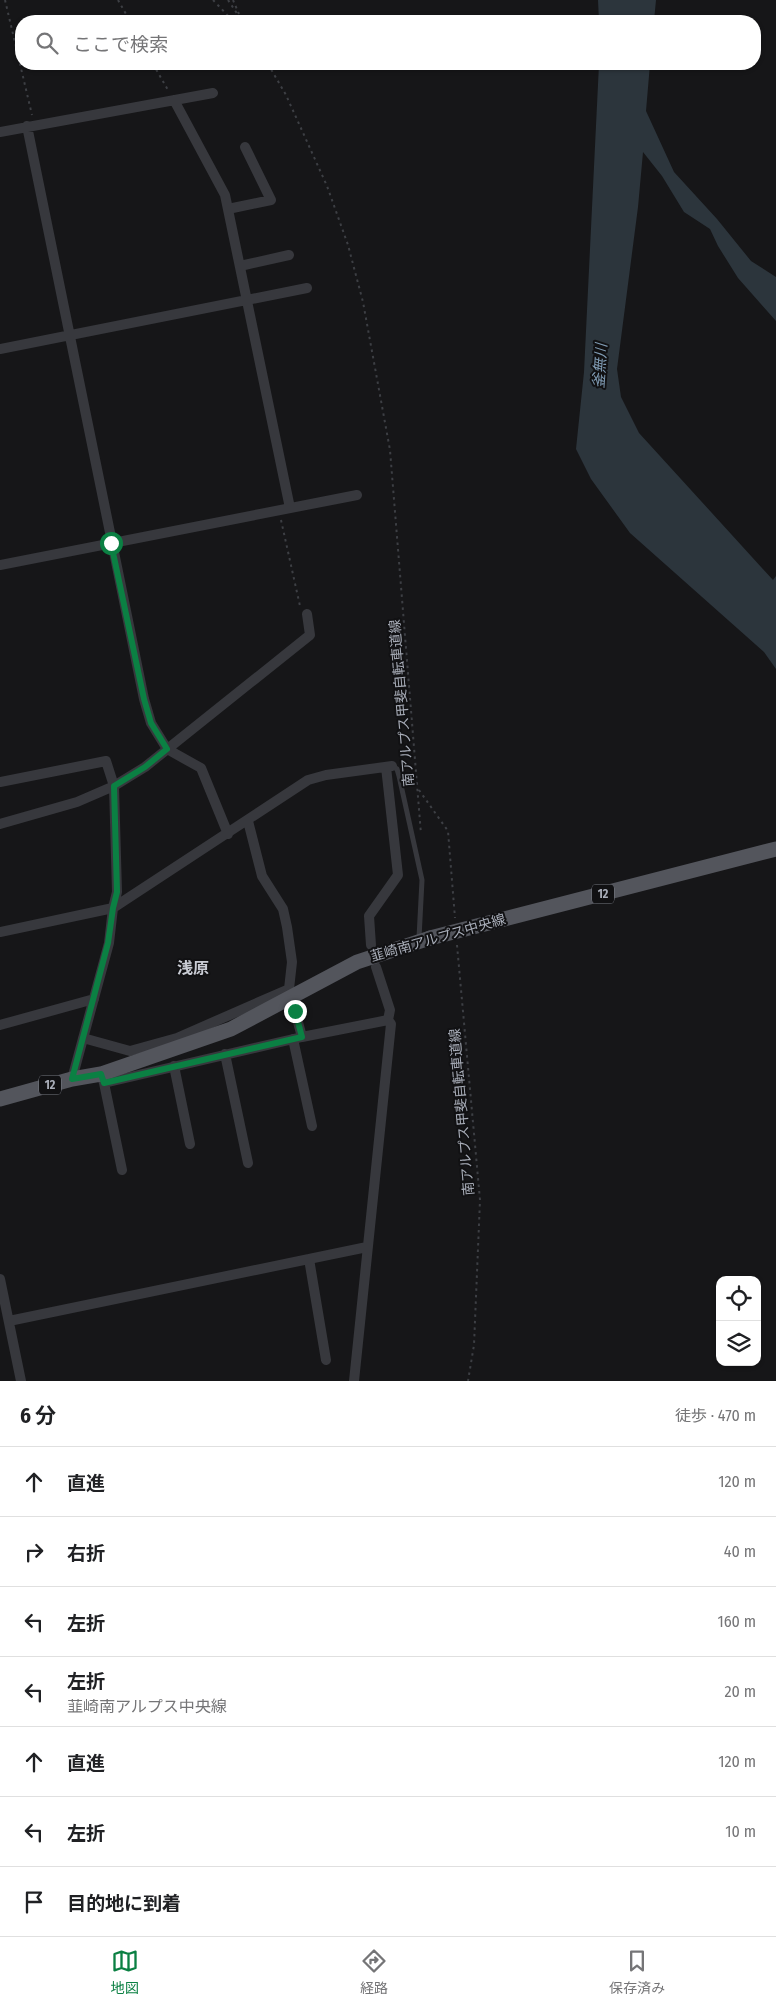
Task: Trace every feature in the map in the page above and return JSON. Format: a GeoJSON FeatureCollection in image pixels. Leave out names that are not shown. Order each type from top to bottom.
{"type":"FeatureCollection","features":[{"type":"Feature","properties":{"kind":"main road","name":"韮崎南アルプス中央線"},"geometry":{"type":"LineString","coordinates":[[0,1099],[72,1079],[103,1078],[231,1029],[357,962],[424,940],[776,849]]}},
{"type":"Feature","properties":{"kind":"street"},"geometry":{"type":"LineString","coordinates":[[0,132],[213,93]]}},
{"type":"Feature","properties":{"kind":"street"},"geometry":{"type":"LineString","coordinates":[[174,100],[225,195],[290,508]]}},
{"type":"Feature","properties":{"kind":"street"},"geometry":{"type":"LineString","coordinates":[[31,125],[111,543],[144,699],[151,723],[167,749],[201,768],[228,834]]}},
{"type":"Feature","properties":{"kind":"street"},"geometry":{"type":"LineString","coordinates":[[228,209],[271,200],[245,147]]}},
{"type":"Feature","properties":{"kind":"street"},"geometry":{"type":"LineString","coordinates":[[240,266],[289,256]]}},
{"type":"Feature","properties":{"kind":"street"},"geometry":{"type":"LineString","coordinates":[[0,349],[307,288]]}},
{"type":"Feature","properties":{"kind":"street"},"geometry":{"type":"LineString","coordinates":[[0,564],[357,495]]}},
{"type":"Feature","properties":{"kind":"street"},"geometry":{"type":"LineString","coordinates":[[0,824],[77,802],[114,786],[145,767],[310,635],[307,614]]}},
{"type":"Feature","properties":{"kind":"street"},"geometry":{"type":"LineString","coordinates":[[0,782],[106,761],[114,786],[117,892],[108,943],[72,1079]]}},
{"type":"Feature","properties":{"kind":"street"},"geometry":{"type":"LineString","coordinates":[[0,932],[113,908],[308,780],[326,775],[389,766],[398,875],[369,916],[370,945]]}},
{"type":"Feature","properties":{"kind":"street"},"geometry":{"type":"LineString","coordinates":[[84,1038],[130,1051],[177,1038],[289,989],[292,962],[283,909],[262,876],[248,821]]}},
{"type":"Feature","properties":{"kind":"street"},"geometry":{"type":"LineString","coordinates":[[354,1381],[391,1024],[388,1020],[390,1010],[376,967]]}},
{"type":"Feature","properties":{"kind":"street"},"geometry":{"type":"LineString","coordinates":[[0,1026],[94,999]]}},
{"type":"Feature","properties":{"kind":"street"},"geometry":{"type":"LineString","coordinates":[[295,1011],[312,1126]]}},
{"type":"Feature","properties":{"kind":"street"},"geometry":{"type":"LineString","coordinates":[[122,1170],[103,1078],[174,1066],[388,1020]]}},
{"type":"Feature","properties":{"kind":"street"},"geometry":{"type":"LineString","coordinates":[[225,1054],[248,1163]]}},
{"type":"Feature","properties":{"kind":"street"},"geometry":{"type":"LineString","coordinates":[[174,1066],[190,1144]]}},
{"type":"Feature","properties":{"kind":"street"},"geometry":{"type":"LineString","coordinates":[[9,1321],[367,1248]]}},
{"type":"Feature","properties":{"kind":"street"},"geometry":{"type":"LineString","coordinates":[[309,1259],[326,1360]]}},
{"type":"Feature","properties":{"kind":"street"},"geometry":{"type":"LineString","coordinates":[[0,1278],[21,1381]]}},
{"type":"Feature","properties":{"kind":"lane"},"geometry":{"type":"LineString","coordinates":[[389,766],[397,769],[422,880],[424,940]]}},
{"type":"Feature","properties":{"kind":"path"},"geometry":{"type":"LineString","coordinates":[[5,0],[15,48]]}},
{"type":"Feature","properties":{"kind":"path"},"geometry":{"type":"LineString","coordinates":[[118,0],[127,15]]}},
{"type":"Feature","properties":{"kind":"path"},"geometry":{"type":"LineString","coordinates":[[212,0],[227,15]]}},
{"type":"Feature","properties":{"kind":"path"},"geometry":{"type":"LineString","coordinates":[[228,0],[238,15]]}},
{"type":"Feature","properties":{"kind":"path"},"geometry":{"type":"LineString","coordinates":[[233,0],[239,15]]}},
{"type":"Feature","properties":{"kind":"path"},"geometry":{"type":"LineString","coordinates":[[20,70],[31,125]]}},
{"type":"Feature","properties":{"kind":"path"},"geometry":{"type":"LineString","coordinates":[[156,70],[174,100]]}},
{"type":"Feature","properties":{"kind":"path","name":"南アルプス甲斐自転車道線"},"geometry":{"type":"LineString","coordinates":[[271,70],[286,95],[326,186],[348,245],[363,302],[390,450],[417,788],[448,831],[456,918]]}},
{"type":"Feature","properties":{"kind":"path"},"geometry":{"type":"LineString","coordinates":[[278,511],[301,612],[307,614]]}},
{"type":"Feature","properties":{"kind":"path","name":"南アルプス甲斐自転車道線"},"geometry":{"type":"LineString","coordinates":[[457,937],[480,1200],[474,1345],[468,1381]]}},
{"type":"Feature","properties":{"kind":"water"},"geometry":{"type":"Polygon","coordinates":[[[598,0],[656,0],[655,15],[599,15],[598,0]]]}},
{"type":"Feature","properties":{"kind":"water","name":"釜無川"},"geometry":{"type":"Polygon","coordinates":[[[599,70],[649,70],[646,111],[674,172],[717,219],[751,261],[776,277],[776,321],[738,278],[710,229],[684,212],[662,176],[643,152],[638,207],[617,369],[621,397],[639,433],[773,580],[776,576],[776,669],[764,652],[630,533],[591,479],[576,449],[584,372],[599,70]]]}},
{"type":"Feature","properties":{"kind":"district","name":"浅原"},"geometry":{"type":"Point","coordinates":[193,968]}},
{"type":"Feature","properties":{"kind":"route"},"geometry":{"type":"LineString","coordinates":[[111,543],[144,699],[151,723],[167,749],[145,767],[114,786],[117,892],[108,943],[72,1079],[101,1074],[104,1083],[302,1037],[295,1011]]}}]}
